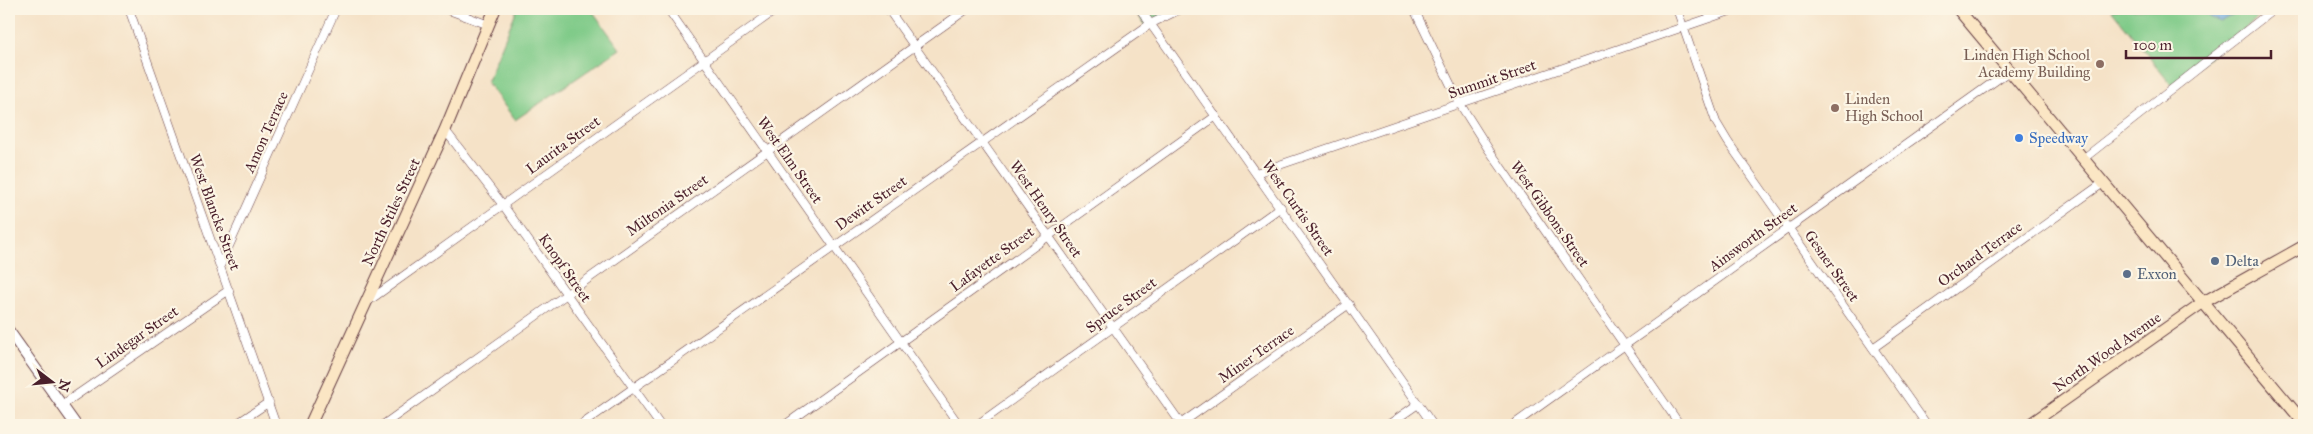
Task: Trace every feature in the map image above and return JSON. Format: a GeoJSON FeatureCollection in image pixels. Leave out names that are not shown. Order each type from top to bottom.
{"type":"FeatureCollection","features":[{"type":"Feature","properties":{"kind":"main road","name":"North Stiles Street"},"geometry":{"type":"LineString","coordinates":[[310,425],[445,130],[495,9]]}},
{"type":"Feature","properties":{"kind":"main road"},"geometry":{"type":"LineString","coordinates":[[1958,9],[2304,423]]}},
{"type":"Feature","properties":{"kind":"main road","name":"North Wood Avenue"},"geometry":{"type":"LineString","coordinates":[[2029,425],[2202,303],[2304,246]]}},
{"type":"Feature","properties":{"kind":"street","name":"West Blancke Street"},"geometry":{"type":"LineString","coordinates":[[128,9],[276,425]]}},
{"type":"Feature","properties":{"kind":"street","name":"Amon Terrace"},"geometry":{"type":"LineString","coordinates":[[220,266],[336,9]]}},
{"type":"Feature","properties":{"kind":"street"},"geometry":{"type":"LineString","coordinates":[[446,9],[489,25]]}},
{"type":"Feature","properties":{"kind":"street","name":"West Elm Street"},"geometry":{"type":"LineString","coordinates":[[668,9],[959,425]]}},
{"type":"Feature","properties":{"kind":"street","name":"Laurita Street"},"geometry":{"type":"LineString","coordinates":[[365,303],[777,9]]}},
{"type":"Feature","properties":{"kind":"street","name":"West Henry Street"},"geometry":{"type":"LineString","coordinates":[[888,9],[1181,425]]}},
{"type":"Feature","properties":{"kind":"street","name":"Miltonia Street"},"geometry":{"type":"LineString","coordinates":[[383,425],[967,9]]}},
{"type":"Feature","properties":{"kind":"street","name":"West Curtis Street"},"geometry":{"type":"LineString","coordinates":[[1140,9],[1433,425]]}},
{"type":"Feature","properties":{"kind":"street","name":"Dewitt Street"},"geometry":{"type":"LineString","coordinates":[[581,425],[1150,24],[1182,9]]}},
{"type":"Feature","properties":{"kind":"street","name":"West Gibbons Street"},"geometry":{"type":"LineString","coordinates":[[1414,9],[1460,104],[1680,425]]}},
{"type":"Feature","properties":{"kind":"street","name":"Gesner Street"},"geometry":{"type":"LineString","coordinates":[[1676,9],[1716,122],[1788,228],[1928,425]]}},
{"type":"Feature","properties":{"kind":"street","name":"Summit Street"},"geometry":{"type":"LineString","coordinates":[[1256,173],[1736,9]]}},
{"type":"Feature","properties":{"kind":"street"},"geometry":{"type":"LineString","coordinates":[[2083,159],[2274,9]]}},
{"type":"Feature","properties":{"kind":"street","name":"Ainsworth Street"},"geometry":{"type":"LineString","coordinates":[[1513,425],[2009,70]]}},
{"type":"Feature","properties":{"kind":"street","name":"Lafayette Street"},"geometry":{"type":"LineString","coordinates":[[785,425],[1216,116]]}},
{"type":"Feature","properties":{"kind":"street","name":"Knopf Street"},"geometry":{"type":"LineString","coordinates":[[445,130],[503,204],[660,425]]}},
{"type":"Feature","properties":{"kind":"street","name":"Orchard Terrace"},"geometry":{"type":"LineString","coordinates":[[1872,348],[2102,183]]}},
{"type":"Feature","properties":{"kind":"street","name":"Spruce Street"},"geometry":{"type":"LineString","coordinates":[[977,425],[1281,208]]}},
{"type":"Feature","properties":{"kind":"street","name":"Lindegar Street"},"geometry":{"type":"LineString","coordinates":[[62,406],[228,290]]}},
{"type":"Feature","properties":{"kind":"street","name":"Miner Terrace"},"geometry":{"type":"LineString","coordinates":[[1181,425],[1349,304]]}},
{"type":"Feature","properties":{"kind":"street"},"geometry":{"type":"LineString","coordinates":[[9,331],[76,425]]}},
{"type":"Feature","properties":{"kind":"street"},"geometry":{"type":"LineString","coordinates":[[235,425],[268,402]]}},
{"type":"Feature","properties":{"kind":"street"},"geometry":{"type":"LineString","coordinates":[[1388,425],[1418,404]]}},
{"type":"Feature","properties":{"kind":"green space"},"geometry":{"type":"Polygon","coordinates":[[[517,9],[591,9],[620,49],[515,120],[487,82],[517,9]]]}},
{"type":"Feature","properties":{"kind":"green space"},"geometry":{"type":"Polygon","coordinates":[[[1134,9],[1190,9],[1146,27],[1134,9]]]}},
{"type":"Feature","properties":{"kind":"green space"},"geometry":{"type":"Polygon","coordinates":[[[2111,9],[2269,9],[2172,86],[2111,9]]]}},
{"type":"Feature","properties":{"kind":"water"},"geometry":{"type":"Polygon","coordinates":[[[2201,9],[2242,9],[2220,22],[2209,17],[2201,9]]]}},
{"type":"Feature","properties":{"kind":"place","name":"Linden High School Academy Building"},"geometry":{"type":"Point","coordinates":[2100,64]}},
{"type":"Feature","properties":{"kind":"place","name":"Linden High School"},"geometry":{"type":"Point","coordinates":[1835,108]}},
{"type":"Feature","properties":{"kind":"place","name":"Speedway"},"geometry":{"type":"Point","coordinates":[2019,138]}},
{"type":"Feature","properties":{"kind":"place","name":"Delta"},"geometry":{"type":"Point","coordinates":[2215,261]}},
{"type":"Feature","properties":{"kind":"place","name":"Exxon"},"geometry":{"type":"Point","coordinates":[2127,274]}}]}
